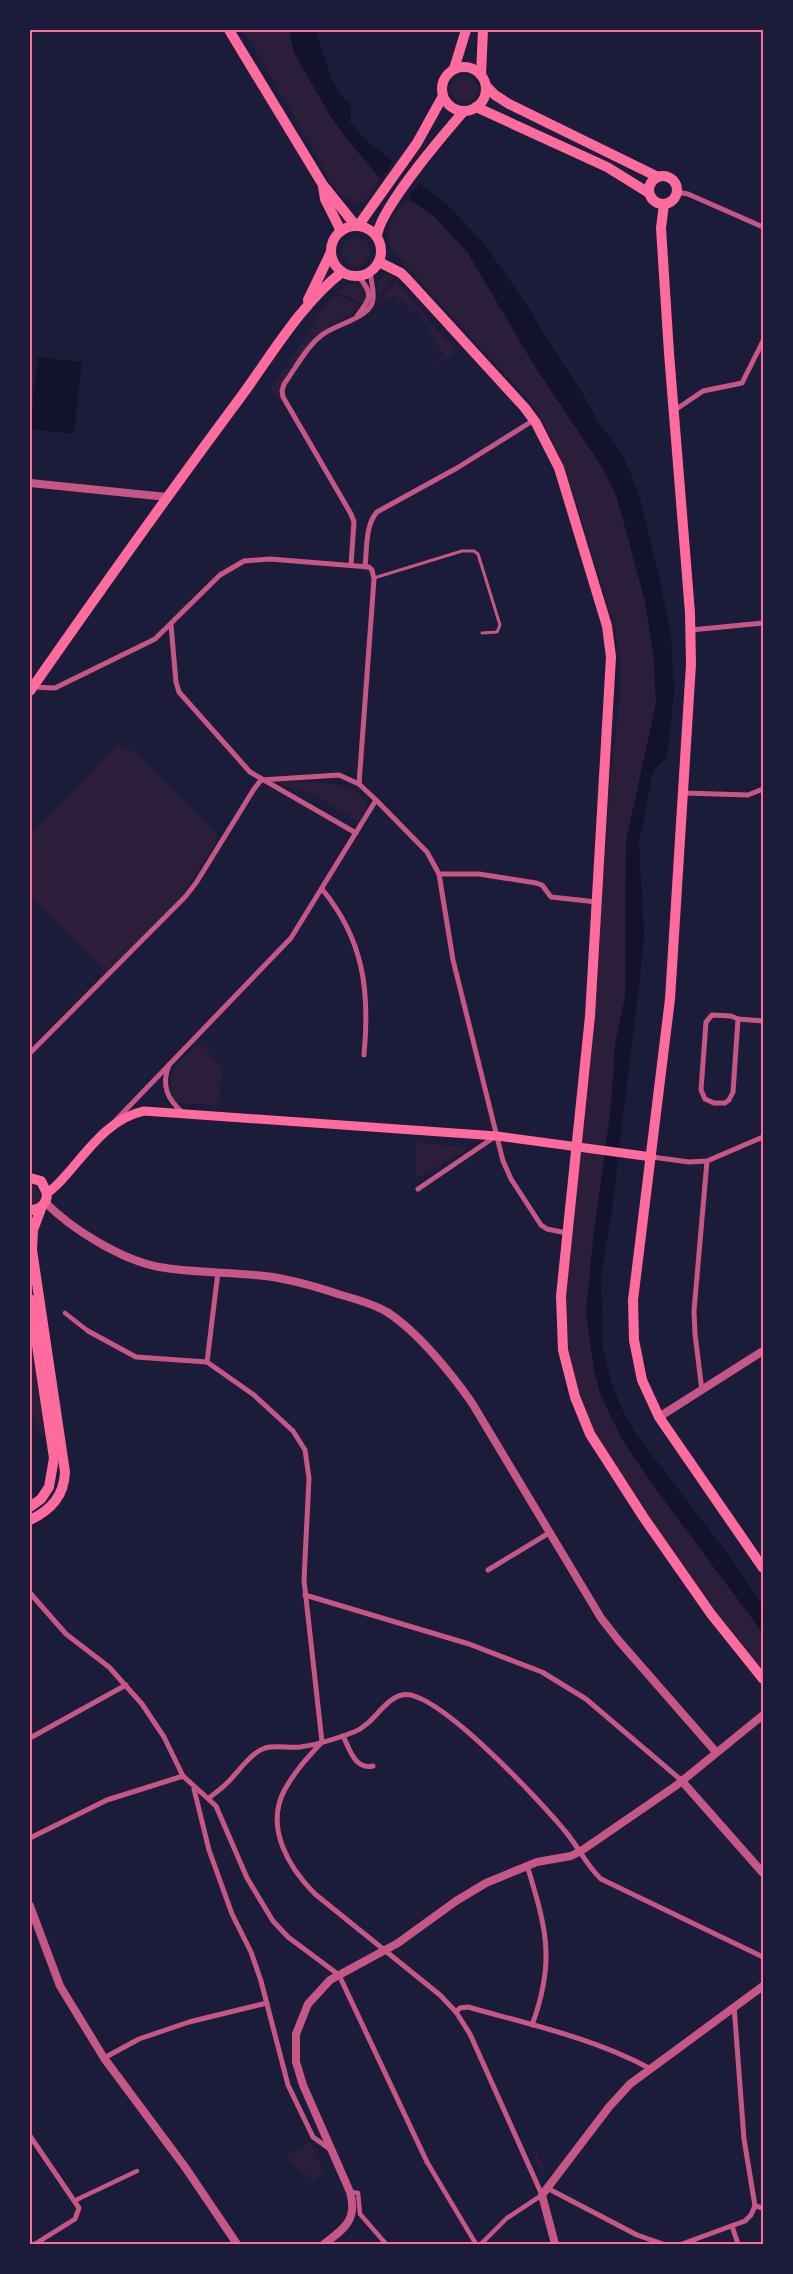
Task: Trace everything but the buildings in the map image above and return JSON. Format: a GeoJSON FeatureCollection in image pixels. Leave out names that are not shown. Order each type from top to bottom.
{"type":"FeatureCollection","features":[{"type":"Feature","properties":{"kind":"main road"},"geometry":{"type":"LineString","coordinates":[[229,30],[323,185],[357,226]]}},
{"type":"Feature","properties":{"kind":"main road"},"geometry":{"type":"LineString","coordinates":[[464,111],[451,107],[443,96],[442,90],[445,78],[454,69],[466,30]]}},
{"type":"Feature","properties":{"kind":"main road"},"geometry":{"type":"LineString","coordinates":[[476,107],[600,163],[649,193],[654,201],[664,204],[674,199],[677,192],[673,180],[666,176],[658,176],[509,104],[486,86],[481,75],[482,30]]}},
{"type":"Feature","properties":{"kind":"main road"},"geometry":{"type":"LineString","coordinates":[[454,69],[472,68],[481,75]]}},
{"type":"Feature","properties":{"kind":"main road"},"geometry":{"type":"LineString","coordinates":[[331,252],[334,263],[342,272],[358,276],[370,272],[379,262],[381,249],[377,237],[378,226],[382,218],[433,147],[464,111],[476,107],[484,98],[486,86]]}},
{"type":"Feature","properties":{"kind":"main road"},"geometry":{"type":"LineString","coordinates":[[357,226],[417,143],[443,96]]}},
{"type":"Feature","properties":{"kind":"main road"},"geometry":{"type":"LineString","coordinates":[[649,193],[650,183],[658,176]]}},
{"type":"Feature","properties":{"kind":"main road"},"geometry":{"type":"LineString","coordinates":[[323,185],[325,199],[341,230]]}},
{"type":"Feature","properties":{"kind":"main road"},"geometry":{"type":"LineString","coordinates":[[664,204],[661,228],[691,630],[690,694],[670,999],[646,1156],[632,1321],[636,1359],[642,1380],[659,1417],[763,1568]]}},
{"type":"Feature","properties":{"kind":"main road"},"geometry":{"type":"LineString","coordinates":[[341,208],[353,212],[372,207]]}},
{"type":"Feature","properties":{"kind":"main road"},"geometry":{"type":"LineString","coordinates":[[301,315],[331,252],[333,242],[341,230],[357,226],[366,228],[377,237]]}},
{"type":"Feature","properties":{"kind":"main road"},"geometry":{"type":"LineString","coordinates":[[379,262],[401,273],[408,280],[534,420],[560,468],[607,626],[611,656],[597,902],[590,1016],[567,1234],[561,1323],[564,1350],[575,1397],[590,1434],[644,1518],[711,1614],[763,1679]]}},
{"type":"Feature","properties":{"kind":"main road"},"geometry":{"type":"LineString","coordinates":[[31,689],[167,497],[301,315],[326,284],[342,272]]}},
{"type":"Feature","properties":{"kind":"main road"},"geometry":{"type":"LineString","coordinates":[[30,1210],[45,1200],[110,1128],[135,1113],[155,1111],[497,1136],[576,1145],[646,1156]]}},
{"type":"Feature","properties":{"kind":"main road"},"geometry":{"type":"LineString","coordinates":[[30,1520],[48,1510],[56,1502],[63,1489],[65,1472],[32,1250],[33,1230],[45,1200],[44,1184],[32,1177]]}},
{"type":"Feature","properties":{"kind":"main road"},"geometry":{"type":"LineString","coordinates":[[30,1299],[54,1458],[49,1487],[41,1499],[30,1507]]}},
{"type":"Feature","properties":{"kind":"street"},"geometry":{"type":"LineString","coordinates":[[677,192],[688,194],[763,227]]}},
{"type":"Feature","properties":{"kind":"street"},"geometry":{"type":"LineString","coordinates":[[350,565],[354,522],[351,514],[283,397],[282,391],[290,376],[322,335],[367,311],[373,301],[370,272]]}},
{"type":"Feature","properties":{"kind":"street"},"geometry":{"type":"LineString","coordinates":[[356,318],[367,304],[370,295],[367,286],[358,276]]}},
{"type":"Feature","properties":{"kind":"street"},"geometry":{"type":"LineString","coordinates":[[675,410],[703,391],[742,383],[763,342]]}},
{"type":"Feature","properties":{"kind":"street"},"geometry":{"type":"LineString","coordinates":[[367,567],[369,529],[372,518],[377,512],[458,468],[534,420]]}},
{"type":"Feature","properties":{"kind":"street"},"geometry":{"type":"LineString","coordinates":[[30,483],[167,497]]}},
{"type":"Feature","properties":{"kind":"street"},"geometry":{"type":"LineString","coordinates":[[31,689],[55,688],[155,639],[220,575],[244,561],[264,559],[367,567],[372,570],[374,578],[359,784]]}},
{"type":"Feature","properties":{"kind":"street"},"geometry":{"type":"LineString","coordinates":[[691,630],[763,623]]}},
{"type":"Feature","properties":{"kind":"street"},"geometry":{"type":"LineString","coordinates":[[171,625],[176,682],[179,692],[242,765],[261,780],[356,833]]}},
{"type":"Feature","properties":{"kind":"street"},"geometry":{"type":"LineString","coordinates":[[261,780],[339,776],[359,784],[427,852],[439,874],[453,960],[497,1136],[511,1179],[536,1219],[547,1229],[567,1234]]}},
{"type":"Feature","properties":{"kind":"street"},"geometry":{"type":"LineString","coordinates":[[31,1052],[185,897],[261,780]]}},
{"type":"Feature","properties":{"kind":"street"},"geometry":{"type":"LineString","coordinates":[[684,793],[748,795],[763,789]]}},
{"type":"Feature","properties":{"kind":"street"},"geometry":{"type":"LineString","coordinates":[[110,1128],[170,1062],[290,938],[376,800]]}},
{"type":"Feature","properties":{"kind":"street"},"geometry":{"type":"LineString","coordinates":[[439,874],[479,874],[542,885],[551,897],[597,902]]}},
{"type":"Feature","properties":{"kind":"street"},"geometry":{"type":"LineString","coordinates":[[322,889],[341,914],[357,951],[367,1002],[364,1055]]}},
{"type":"Feature","properties":{"kind":"street"},"geometry":{"type":"LineString","coordinates":[[738,1019],[731,1097],[725,1102],[708,1102],[702,1095],[701,1090],[706,1022],[712,1015],[763,1021]]}},
{"type":"Feature","properties":{"kind":"street"},"geometry":{"type":"LineString","coordinates":[[170,1062],[166,1072],[166,1090],[170,1100],[183,1113]]}},
{"type":"Feature","properties":{"kind":"street"},"geometry":{"type":"LineString","coordinates":[[418,1189],[497,1136]]}},
{"type":"Feature","properties":{"kind":"street"},"geometry":{"type":"LineString","coordinates":[[646,1156],[689,1162],[707,1161],[763,1137]]}},
{"type":"Feature","properties":{"kind":"street"},"geometry":{"type":"LineString","coordinates":[[702,1390],[694,1334],[694,1311],[707,1161]]}},
{"type":"Feature","properties":{"kind":"street"},"geometry":{"type":"LineString","coordinates":[[45,1200],[79,1229],[129,1257],[158,1266],[277,1278],[371,1304],[395,1318],[411,1332],[461,1387],[610,1631],[716,1752]]}},
{"type":"Feature","properties":{"kind":"street"},"geometry":{"type":"LineString","coordinates":[[207,1362],[218,1272]]}},
{"type":"Feature","properties":{"kind":"street"},"geometry":{"type":"LineString","coordinates":[[65,1313],[88,1331],[136,1357],[207,1362],[270,1408],[293,1431],[305,1450],[309,1478],[305,1594],[322,1742],[296,1771],[284,1791],[278,1810],[280,1838],[292,1866],[306,1885],[384,1951],[440,1994],[456,2012],[478,2052],[542,2195],[556,2244]]}},
{"type":"Feature","properties":{"kind":"street"},"geometry":{"type":"LineString","coordinates":[[659,1417],[763,1351]]}},
{"type":"Feature","properties":{"kind":"street"},"geometry":{"type":"LineString","coordinates":[[488,1570],[549,1533]]}},
{"type":"Feature","properties":{"kind":"street"},"geometry":{"type":"LineString","coordinates":[[30,1593],[66,1634],[109,1667],[126,1685],[155,1724],[183,1776],[194,1789],[209,1798],[224,1821],[247,1878],[273,1921],[288,1937],[339,1975],[427,2162],[476,2244]]}},
{"type":"Feature","properties":{"kind":"street"},"geometry":{"type":"LineString","coordinates":[[305,1594],[469,1644],[542,1672],[586,1699],[681,1780],[763,1873]]}},
{"type":"Feature","properties":{"kind":"street"},"geometry":{"type":"LineString","coordinates":[[30,1738],[126,1685]]}},
{"type":"Feature","properties":{"kind":"street"},"geometry":{"type":"LineString","coordinates":[[209,1798],[225,1786],[254,1755],[266,1748],[301,1747],[343,1736],[365,1726],[394,1698],[409,1695],[426,1700],[456,1723],[521,1782],[581,1851],[591,1868],[609,1884],[763,1957]]}},
{"type":"Feature","properties":{"kind":"street"},"geometry":{"type":"LineString","coordinates":[[324,2244],[343,2230],[349,2220],[353,2207],[350,2192],[299,2073],[295,2044],[298,2024],[308,2004],[330,1980],[398,1943],[472,1891],[497,1877],[527,1865],[571,1856],[581,1851],[681,1780],[763,1715]]}},
{"type":"Feature","properties":{"kind":"street"},"geometry":{"type":"LineString","coordinates":[[343,1736],[358,1763],[366,1768],[374,1766]]}},
{"type":"Feature","properties":{"kind":"street"},"geometry":{"type":"LineString","coordinates":[[30,1838],[107,1800],[183,1776]]}},
{"type":"Feature","properties":{"kind":"street"},"geometry":{"type":"LineString","coordinates":[[194,1789],[209,1850],[232,1914],[257,1968],[283,2070],[294,2100],[314,2138],[333,2152]]}},
{"type":"Feature","properties":{"kind":"street"},"geometry":{"type":"LineString","coordinates":[[527,1865],[543,1923],[548,1957],[542,1993],[532,2025]]}},
{"type":"Feature","properties":{"kind":"street"},"geometry":{"type":"LineString","coordinates":[[30,1906],[60,1986],[104,2058],[237,2244]]}},
{"type":"Feature","properties":{"kind":"street"},"geometry":{"type":"LineString","coordinates":[[481,2244],[507,2218],[542,2195],[620,2094],[649,2068],[763,1986]]}},
{"type":"Feature","properties":{"kind":"street"},"geometry":{"type":"LineString","coordinates":[[104,2058],[139,2039],[189,2022],[267,2004]]}},
{"type":"Feature","properties":{"kind":"street"},"geometry":{"type":"LineString","coordinates":[[682,2244],[732,2226],[748,2218],[755,2206],[743,2132],[734,2006]]}},
{"type":"Feature","properties":{"kind":"street"},"geometry":{"type":"LineString","coordinates":[[456,2012],[460,2008],[468,2007],[532,2025],[614,2052],[649,2068]]}},
{"type":"Feature","properties":{"kind":"street"},"geometry":{"type":"LineString","coordinates":[[30,2136],[76,2200],[79,2208],[76,2218],[35,2244]]}},
{"type":"Feature","properties":{"kind":"street"},"geometry":{"type":"LineString","coordinates":[[76,2200],[137,2171]]}},
{"type":"Feature","properties":{"kind":"street"},"geometry":{"type":"LineString","coordinates":[[548,2188],[637,2235],[663,2244]]}},
{"type":"Feature","properties":{"kind":"street"},"geometry":{"type":"LineString","coordinates":[[350,2192],[358,2193],[360,2214],[386,2244]]}},
{"type":"Feature","properties":{"kind":"street"},"geometry":{"type":"LineString","coordinates":[[755,2206],[763,2208]]}},
{"type":"Feature","properties":{"kind":"street"},"geometry":{"type":"LineString","coordinates":[[732,2226],[738,2244]]}},
{"type":"Feature","properties":{"kind":"lane"},"geometry":{"type":"LineString","coordinates":[[374,578],[462,551],[474,551],[480,560],[500,625],[497,632],[482,633]]}},
{"type":"Feature","properties":{"kind":"shaded area"},"geometry":{"type":"Polygon","coordinates":[[[241,30],[289,30],[294,52],[329,114],[380,178],[364,202],[347,199],[331,183],[252,44],[241,30]]]}},
{"type":"Feature","properties":{"kind":"shaded area"},"geometry":{"type":"Polygon","coordinates":[[[289,30],[315,30],[333,82],[339,93],[351,104],[350,122],[366,140],[448,206],[486,246],[526,304],[583,394],[598,422],[619,449],[640,498],[659,576],[671,637],[674,694],[667,757],[653,771],[639,843],[644,931],[643,951],[612,1209],[601,1276],[603,1349],[613,1387],[635,1433],[730,1557],[763,1607],[763,1633],[660,1495],[622,1439],[600,1393],[594,1370],[586,1314],[593,1240],[611,1107],[615,1045],[625,997],[626,841],[656,704],[654,659],[645,602],[616,495],[604,470],[534,365],[468,253],[433,215],[380,178],[350,143],[329,114],[294,52],[289,30]]]}},
{"type":"Feature","properties":{"kind":"shaded area"},"geometry":{"type":"Polygon","coordinates":[[[464,76],[473,80],[477,89],[473,98],[464,102],[455,98],[451,89],[455,80],[464,76]]]}},
{"type":"Feature","properties":{"kind":"shaded area"},"geometry":{"type":"Polygon","coordinates":[[[408,199],[433,215],[468,253],[534,365],[604,470],[616,495],[645,602],[654,659],[656,704],[626,841],[625,997],[615,1045],[611,1107],[593,1240],[586,1314],[600,1393],[610,1416],[622,1439],[660,1495],[763,1633],[763,1670],[711,1614],[582,1415],[561,1323],[597,902],[604,872],[610,782],[620,694],[620,659],[615,627],[566,471],[544,424],[531,403],[389,247],[387,226],[408,199]]]}},
{"type":"Feature","properties":{"kind":"shaded area"},"geometry":{"type":"Polygon","coordinates":[[[356,238],[366,242],[370,252],[366,262],[356,266],[346,262],[342,252],[346,242],[356,238]]]}},
{"type":"Feature","properties":{"kind":"shaded area"},"geometry":{"type":"Polygon","coordinates":[[[385,274],[394,277],[379,294],[378,281],[385,274]]]}},
{"type":"Feature","properties":{"kind":"shaded area"},"geometry":{"type":"Polygon","coordinates":[[[396,281],[429,320],[424,322],[417,311],[412,314],[403,299],[399,301],[395,295],[381,302],[384,294],[396,281]]]}},
{"type":"Feature","properties":{"kind":"shaded area"},"geometry":{"type":"Polygon","coordinates":[[[355,283],[362,286],[366,291],[364,304],[336,292],[346,285],[355,283]]]}},
{"type":"Feature","properties":{"kind":"shaded area"},"geometry":{"type":"Polygon","coordinates":[[[336,295],[361,306],[319,334],[294,367],[288,363],[323,308],[336,295]]]}},
{"type":"Feature","properties":{"kind":"shaded area"},"geometry":{"type":"Polygon","coordinates":[[[430,323],[452,345],[454,350],[450,357],[439,363],[437,360],[444,356],[426,324],[430,323]]]}},
{"type":"Feature","properties":{"kind":"shaded area"},"geometry":{"type":"Polygon","coordinates":[[[38,357],[82,362],[74,434],[30,429],[38,357]]]}},
{"type":"Feature","properties":{"kind":"shaded area"},"geometry":{"type":"Polygon","coordinates":[[[287,365],[292,369],[278,389],[278,401],[270,387],[287,365]]]}},
{"type":"Feature","properties":{"kind":"shaded area"},"geometry":{"type":"Polygon","coordinates":[[[118,744],[139,755],[219,838],[180,898],[106,972],[30,897],[30,837],[118,744]]]}},
{"type":"Feature","properties":{"kind":"shaded area"},"geometry":{"type":"Polygon","coordinates":[[[281,782],[317,782],[342,785],[352,789],[361,796],[367,805],[359,822],[317,796],[282,785],[281,782]]]}},
{"type":"Feature","properties":{"kind":"shaded area"},"geometry":{"type":"Polygon","coordinates":[[[200,1043],[222,1068],[219,1105],[176,1103],[172,1093],[170,1085],[174,1070],[200,1043]]]}},
{"type":"Feature","properties":{"kind":"shaded area"},"geometry":{"type":"Polygon","coordinates":[[[415,1142],[470,1148],[416,1179],[415,1142]]]}},
{"type":"Feature","properties":{"kind":"shaded area"},"geometry":{"type":"Polygon","coordinates":[[[30,1183],[38,1186],[41,1193],[38,1202],[30,1205],[30,1183]]]}},
{"type":"Feature","properties":{"kind":"shaded area"},"geometry":{"type":"Polygon","coordinates":[[[30,1322],[48,1435],[41,1434],[30,1413],[30,1322]]]}},
{"type":"Feature","properties":{"kind":"shaded area"},"geometry":{"type":"Polygon","coordinates":[[[310,2141],[325,2174],[312,2180],[295,2165],[293,2166],[286,2156],[310,2141]]]}},
{"type":"Feature","properties":{"kind":"shaded area"},"geometry":{"type":"Polygon","coordinates":[[[538,2150],[538,2158],[545,2164],[544,2175],[542,2175],[532,2151],[538,2150]]]}},
{"type":"Feature","properties":{"kind":"pier"},"geometry":{"type":"Polygon","coordinates":[[[395,159],[421,180],[406,201],[379,181],[395,159]]]}}]}
